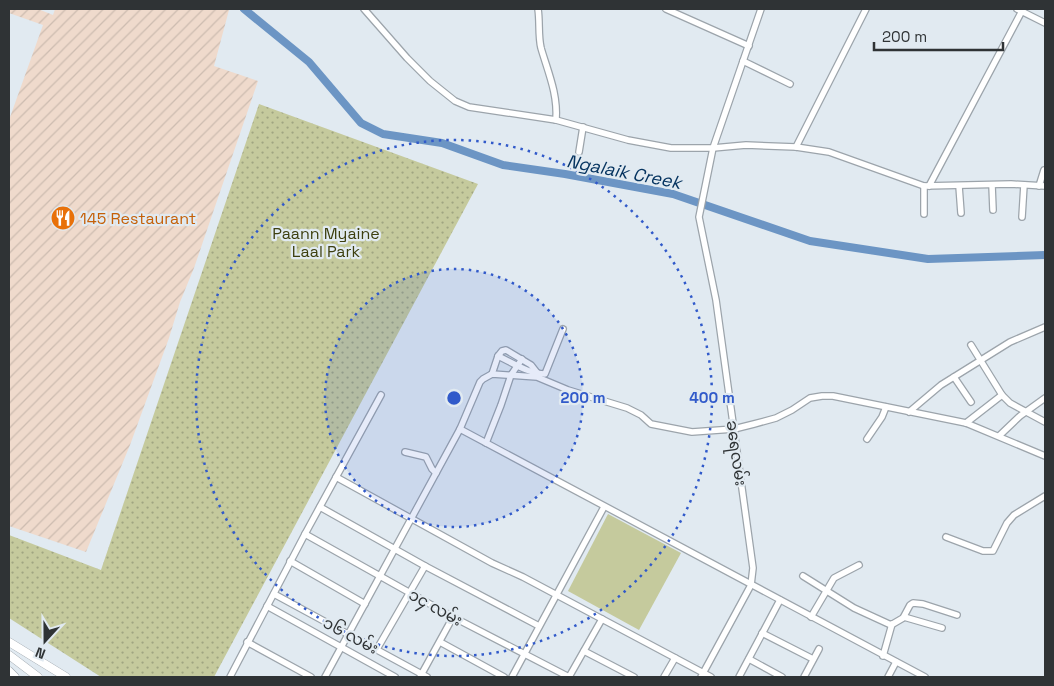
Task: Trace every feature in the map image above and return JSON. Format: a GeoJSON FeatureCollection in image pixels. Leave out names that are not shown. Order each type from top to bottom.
{"type":"FeatureCollection","features":[{"type":"Feature","properties":{"kind":"main road"},"geometry":{"type":"LineString","coordinates":[[9,642],[66,677]]}},
{"type":"Feature","properties":{"kind":"main road"},"geometry":{"type":"LineString","coordinates":[[9,655],[38,677]]}},
{"type":"Feature","properties":{"kind":"main road"},"geometry":{"type":"LineString","coordinates":[[9,671],[15,677]]}},
{"type":"Feature","properties":{"kind":"street"},"geometry":{"type":"LineString","coordinates":[[364,9],[430,81],[455,101],[475,109],[556,120],[628,140],[671,148],[713,148],[746,145],[796,147],[841,155],[910,182],[927,186],[992,184],[1042,186],[1044,170]]}},
{"type":"Feature","properties":{"kind":"street"},"geometry":{"type":"LineString","coordinates":[[538,9],[541,46],[555,90],[556,120]]}},
{"type":"Feature","properties":{"kind":"street"},"geometry":{"type":"LineString","coordinates":[[666,9],[748,46]]}},
{"type":"Feature","properties":{"kind":"street"},"geometry":{"type":"LineString","coordinates":[[713,148],[761,9]]}},
{"type":"Feature","properties":{"kind":"street"},"geometry":{"type":"LineString","coordinates":[[796,147],[866,9]]}},
{"type":"Feature","properties":{"kind":"street"},"geometry":{"type":"LineString","coordinates":[[924,214],[927,186],[1020,10],[1045,23]]}},
{"type":"Feature","properties":{"kind":"street"},"geometry":{"type":"LineString","coordinates":[[743,62],[790,84]]}},
{"type":"Feature","properties":{"kind":"street"},"geometry":{"type":"LineString","coordinates":[[579,152],[583,128]]}},
{"type":"Feature","properties":{"kind":"street","name":"ခရေလမ်း"},"geometry":{"type":"LineString","coordinates":[[702,675],[751,585],[753,568],[716,300],[699,217],[713,148]]}},
{"type":"Feature","properties":{"kind":"street"},"geometry":{"type":"LineString","coordinates":[[992,184],[993,210]]}},
{"type":"Feature","properties":{"kind":"street"},"geometry":{"type":"LineString","coordinates":[[1022,217],[1024,185]]}},
{"type":"Feature","properties":{"kind":"street"},"geometry":{"type":"LineString","coordinates":[[959,186],[961,213]]}},
{"type":"Feature","properties":{"kind":"street"},"geometry":{"type":"LineString","coordinates":[[909,412],[941,385],[1010,342],[1045,327]]}},
{"type":"Feature","properties":{"kind":"street"},"geometry":{"type":"LineString","coordinates":[[325,677],[460,429],[480,382],[492,374],[537,375],[547,373],[563,329]]}},
{"type":"Feature","properties":{"kind":"street"},"geometry":{"type":"LineString","coordinates":[[971,345],[1002,395],[1010,403],[1045,422]]}},
{"type":"Feature","properties":{"kind":"street"},"geometry":{"type":"LineString","coordinates":[[492,374],[498,356],[502,351],[506,350],[531,364],[537,375]]}},
{"type":"Feature","properties":{"kind":"street"},"geometry":{"type":"LineString","coordinates":[[498,356],[568,390],[641,414],[651,424],[692,432],[734,429],[776,418],[815,397],[833,396],[966,423],[1045,456]]}},
{"type":"Feature","properties":{"kind":"street"},"geometry":{"type":"LineString","coordinates":[[486,443],[511,375],[516,365],[522,359]]}},
{"type":"Feature","properties":{"kind":"street"},"geometry":{"type":"LineString","coordinates":[[954,377],[971,402]]}},
{"type":"Feature","properties":{"kind":"street"},"geometry":{"type":"LineString","coordinates":[[966,423],[1002,395]]}},
{"type":"Feature","properties":{"kind":"street"},"geometry":{"type":"LineString","coordinates":[[230,677],[290,561],[381,396]]}},
{"type":"Feature","properties":{"kind":"street"},"geometry":{"type":"LineString","coordinates":[[999,436],[1020,416],[1027,413],[1045,398]]}},
{"type":"Feature","properties":{"kind":"street"},"geometry":{"type":"LineString","coordinates":[[867,439],[882,417],[886,407]]}},
{"type":"Feature","properties":{"kind":"street"},"geometry":{"type":"LineString","coordinates":[[460,429],[924,677]]}},
{"type":"Feature","properties":{"kind":"street"},"geometry":{"type":"LineString","coordinates":[[405,452],[426,457],[436,473]]}},
{"type":"Feature","properties":{"kind":"street"},"geometry":{"type":"LineString","coordinates":[[336,477],[492,563],[523,577],[675,658],[702,675],[710,677]]}},
{"type":"Feature","properties":{"kind":"street"},"geometry":{"type":"LineString","coordinates":[[946,537],[983,551],[993,551],[1011,519],[1024,508],[1045,496]]}},
{"type":"Feature","properties":{"kind":"street"},"geometry":{"type":"LineString","coordinates":[[320,507],[425,566],[539,626]]}},
{"type":"Feature","properties":{"kind":"street"},"geometry":{"type":"LineString","coordinates":[[512,677],[604,507]]}},
{"type":"Feature","properties":{"kind":"street","name":"၁၄ လမ်း"},"geometry":{"type":"LineString","coordinates":[[305,534],[453,617],[569,677]]}},
{"type":"Feature","properties":{"kind":"street"},"geometry":{"type":"LineString","coordinates":[[290,561],[365,604]]}},
{"type":"Feature","properties":{"kind":"street"},"geometry":{"type":"LineString","coordinates":[[811,617],[834,578],[859,565]]}},
{"type":"Feature","properties":{"kind":"street"},"geometry":{"type":"LineString","coordinates":[[377,649],[425,566]]}},
{"type":"Feature","properties":{"kind":"street"},"geometry":{"type":"LineString","coordinates":[[803,576],[854,608],[892,624]]}},
{"type":"Feature","properties":{"kind":"street","name":"၁၆ လမ်း"},"geometry":{"type":"LineString","coordinates":[[274,594],[423,676]]}},
{"type":"Feature","properties":{"kind":"street"},"geometry":{"type":"LineString","coordinates":[[739,677],[780,600]]}},
{"type":"Feature","properties":{"kind":"street"},"geometry":{"type":"LineString","coordinates":[[883,656],[892,624],[904,617],[910,605],[915,603],[923,604],[957,616]]}},
{"type":"Feature","properties":{"kind":"street"},"geometry":{"type":"LineString","coordinates":[[267,606],[395,677]]}},
{"type":"Feature","properties":{"kind":"street"},"geometry":{"type":"LineString","coordinates":[[423,676],[453,617]]}},
{"type":"Feature","properties":{"kind":"street"},"geometry":{"type":"LineString","coordinates":[[904,617],[942,628]]}},
{"type":"Feature","properties":{"kind":"street"},"geometry":{"type":"LineString","coordinates":[[569,677],[602,619]]}},
{"type":"Feature","properties":{"kind":"street"},"geometry":{"type":"LineString","coordinates":[[762,633],[813,659]]}},
{"type":"Feature","properties":{"kind":"street"},"geometry":{"type":"LineString","coordinates":[[247,642],[311,677]]}},
{"type":"Feature","properties":{"kind":"street"},"geometry":{"type":"LineString","coordinates":[[440,642],[504,677]]}},
{"type":"Feature","properties":{"kind":"street"},"geometry":{"type":"LineString","coordinates":[[804,677],[819,649]]}},
{"type":"Feature","properties":{"kind":"street"},"geometry":{"type":"LineString","coordinates":[[584,651],[634,677]]}},
{"type":"Feature","properties":{"kind":"street"},"geometry":{"type":"LineString","coordinates":[[664,677],[675,658]]}},
{"type":"Feature","properties":{"kind":"street"},"geometry":{"type":"LineString","coordinates":[[749,659],[782,677]]}},
{"type":"Feature","properties":{"kind":"street"},"geometry":{"type":"LineString","coordinates":[[888,677],[896,662]]}},
{"type":"Feature","properties":{"kind":"shaded area"},"geometry":{"type":"Polygon","coordinates":[[[9,9],[38,9],[53,15],[55,9],[226,9],[229,10],[214,66],[258,81],[194,268],[180,302],[130,445],[86,552],[9,526],[9,120],[43,25],[9,13],[9,9]]]}},
{"type":"Feature","properties":{"kind":"green space","name":"Paann Myaine Laal Park"},"geometry":{"type":"Polygon","coordinates":[[[259,104],[478,184],[214,677],[101,677],[9,618],[9,535],[101,570],[259,104]]]}},
{"type":"Feature","properties":{"kind":"green space"},"geometry":{"type":"Polygon","coordinates":[[[608,514],[681,553],[639,630],[568,591],[608,514]]]}},
{"type":"Feature","properties":{"kind":"waterway","name":"Ngalaik Creek"},"geometry":{"type":"LineString","coordinates":[[244,9],[309,62],[361,123],[383,134],[442,143],[503,165],[565,174],[673,194],[810,241],[928,259],[1045,255]]}},
{"type":"Feature","properties":{"kind":"place","name":"145 Restaurant"},"geometry":{"type":"Point","coordinates":[63,218]}}]}
